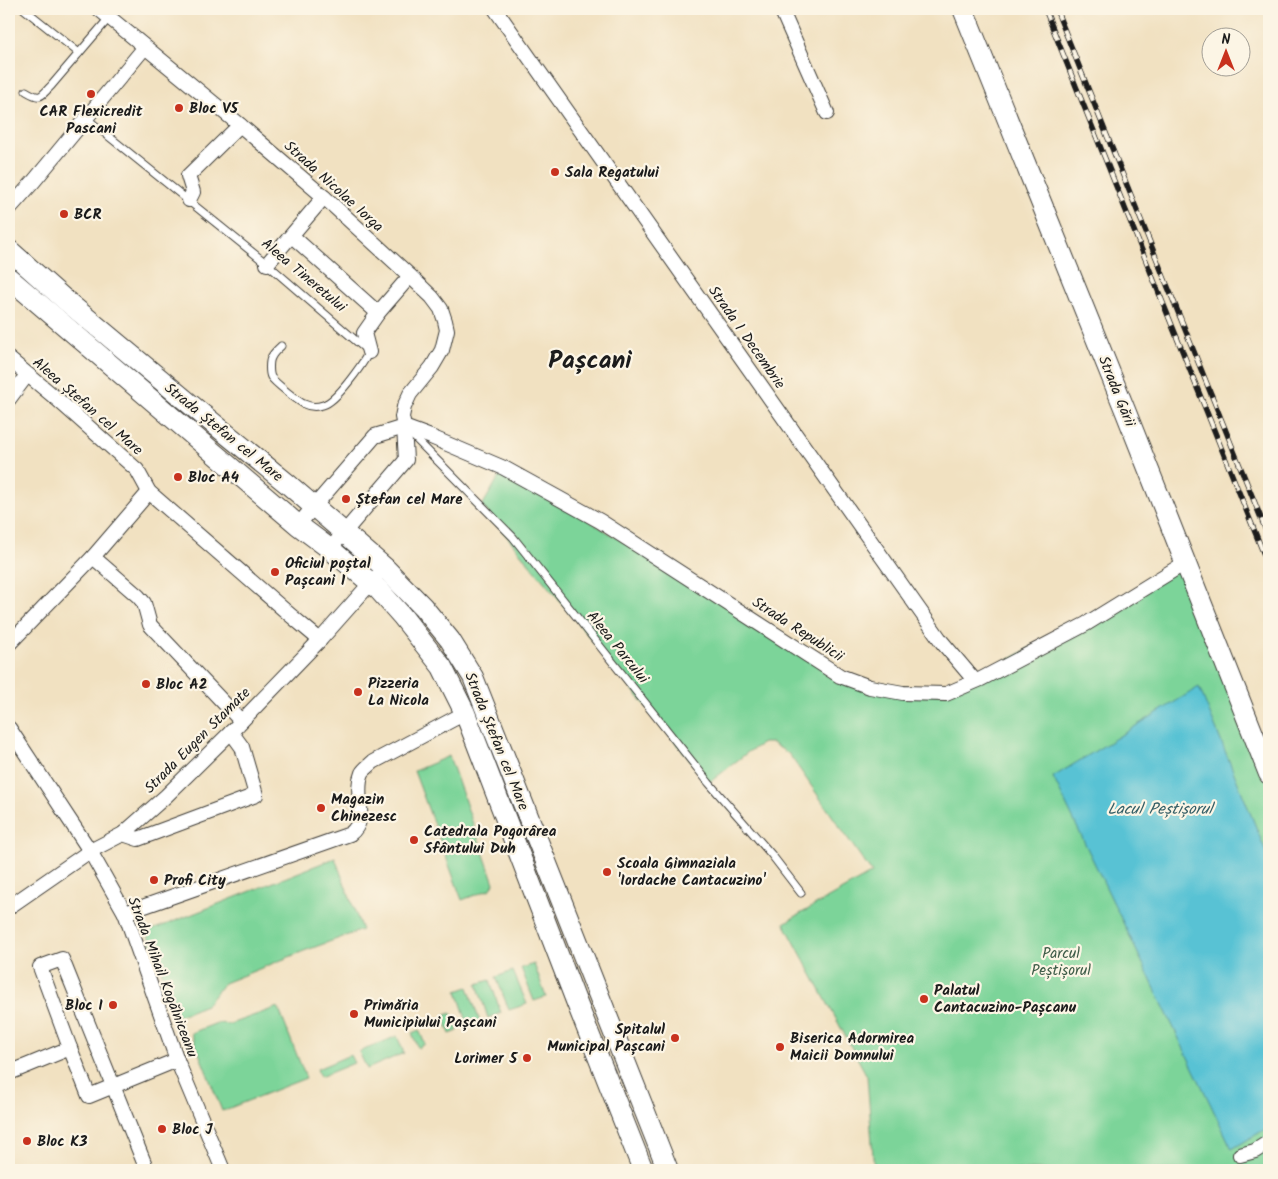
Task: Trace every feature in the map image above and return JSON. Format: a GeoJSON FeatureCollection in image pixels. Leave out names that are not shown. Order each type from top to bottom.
{"type":"FeatureCollection","features":[{"type":"Feature","properties":{"kind":"main road","name":"Strada Gării"},"geometry":{"type":"LineString","coordinates":[[963,9],[1269,774]]}},
{"type":"Feature","properties":{"kind":"main road","name":"Strada Ștefan cel Mare"},"geometry":{"type":"LineString","coordinates":[[9,250],[64,299],[289,485],[384,567],[424,607],[445,633],[473,677],[668,1170]]}},
{"type":"Feature","properties":{"kind":"main road","name":"Strada Ștefan cel Mare"},"geometry":{"type":"LineString","coordinates":[[9,278],[298,525],[378,589],[442,667],[465,713],[643,1170]]}},
{"type":"Feature","properties":{"kind":"main road"},"geometry":{"type":"LineString","coordinates":[[511,831],[530,823]]}},
{"type":"Feature","properties":{"kind":"street"},"geometry":{"type":"LineString","coordinates":[[781,9],[827,113]]}},
{"type":"Feature","properties":{"kind":"street","name":"Strada 1 Decembrie"},"geometry":{"type":"LineString","coordinates":[[497,11],[937,634],[975,681]]}},
{"type":"Feature","properties":{"kind":"street","name":"Strada Nicolae Iorga"},"geometry":{"type":"LineString","coordinates":[[104,13],[177,72],[324,197],[432,297],[441,309],[447,330],[445,342],[438,358],[410,394],[404,407],[402,417],[406,460],[330,549]]}},
{"type":"Feature","properties":{"kind":"street"},"geometry":{"type":"LineString","coordinates":[[9,209],[145,47]]}},
{"type":"Feature","properties":{"kind":"street"},"geometry":{"type":"LineString","coordinates":[[189,200],[193,192],[188,176],[240,125]]}},
{"type":"Feature","properties":{"kind":"street"},"geometry":{"type":"LineString","coordinates":[[267,264],[324,197]]}},
{"type":"Feature","properties":{"kind":"street"},"geometry":{"type":"LineString","coordinates":[[292,236],[378,313]]}},
{"type":"Feature","properties":{"kind":"street"},"geometry":{"type":"LineString","coordinates":[[369,352],[364,333],[378,313],[410,276]]}},
{"type":"Feature","properties":{"kind":"street","name":"Aleea Ștefan cel Mare"},"geometry":{"type":"LineString","coordinates":[[9,359],[58,399],[137,470],[149,492],[320,640]]}},
{"type":"Feature","properties":{"kind":"street"},"geometry":{"type":"LineString","coordinates":[[9,399],[27,375]]}},
{"type":"Feature","properties":{"kind":"street"},"geometry":{"type":"LineString","coordinates":[[298,525],[375,436],[404,427]]}},
{"type":"Feature","properties":{"kind":"street","name":"Strada Republicii"},"geometry":{"type":"LineString","coordinates":[[404,427],[504,468],[600,520],[840,676],[870,687],[903,693],[946,694],[975,681],[1086,624],[1185,563]]}},
{"type":"Feature","properties":{"kind":"street"},"geometry":{"type":"LineString","coordinates":[[9,644],[93,556],[149,492]]}},
{"type":"Feature","properties":{"kind":"street"},"geometry":{"type":"LineString","coordinates":[[93,556],[138,596],[144,603],[150,625],[241,721]]}},
{"type":"Feature","properties":{"kind":"street","name":"Strada Eugen Stamate"},"geometry":{"type":"LineString","coordinates":[[9,907],[90,851],[123,834],[166,796],[320,640],[384,567]]}},
{"type":"Feature","properties":{"kind":"street"},"geometry":{"type":"LineString","coordinates":[[125,913],[350,834],[356,830],[360,818],[359,786],[362,772],[373,762],[465,713]]}},
{"type":"Feature","properties":{"kind":"street","name":"Strada Mihail Kogălniceanu"},"geometry":{"type":"LineString","coordinates":[[9,728],[90,851],[125,913],[177,1060],[222,1170]]}},
{"type":"Feature","properties":{"kind":"street"},"geometry":{"type":"LineString","coordinates":[[123,834],[138,838],[256,795],[242,747],[231,732]]}},
{"type":"Feature","properties":{"kind":"street"},"geometry":{"type":"LineString","coordinates":[[147,1170],[113,1087],[62,959],[40,967],[89,1096],[113,1087],[177,1060]]}},
{"type":"Feature","properties":{"kind":"street"},"geometry":{"type":"LineString","coordinates":[[9,1073],[70,1048]]}},
{"type":"Feature","properties":{"kind":"street"},"geometry":{"type":"LineString","coordinates":[[1240,1155],[1255,1151],[1269,1142]]}},
{"type":"Feature","properties":{"kind":"lane"},"geometry":{"type":"LineString","coordinates":[[24,9],[79,54]]}},
{"type":"Feature","properties":{"kind":"lane"},"geometry":{"type":"LineString","coordinates":[[26,91],[36,96],[42,96],[79,54],[104,13]]}},
{"type":"Feature","properties":{"kind":"lane","name":"Aleea Tineretului"},"geometry":{"type":"LineString","coordinates":[[86,118],[267,264],[369,352]]}},
{"type":"Feature","properties":{"kind":"lane"},"geometry":{"type":"LineString","coordinates":[[281,346],[271,358],[271,377],[303,404],[314,407],[324,405],[333,399],[363,363],[369,352]]}},
{"type":"Feature","properties":{"kind":"lane","name":"Aleea Parcului"},"geometry":{"type":"LineString","coordinates":[[404,427],[513,537],[709,783],[771,854],[801,893]]}},
{"type":"Feature","properties":{"kind":"green space","name":"Parcul Peștișorul"},"geometry":{"type":"Polygon","coordinates":[[[504,468],[840,676],[946,694],[1185,563],[1269,774],[1269,1170],[874,1170],[867,1076],[784,923],[872,873],[789,754],[772,743],[763,743],[748,752],[709,783],[482,506],[504,468]]]}},
{"type":"Feature","properties":{"kind":"green space"},"geometry":{"type":"Polygon","coordinates":[[[449,756],[494,883],[491,889],[462,900],[414,771],[449,756]]]}},
{"type":"Feature","properties":{"kind":"green space"},"geometry":{"type":"Polygon","coordinates":[[[335,858],[362,930],[224,983],[206,1005],[178,1016],[147,932],[335,858]]]}},
{"type":"Feature","properties":{"kind":"green space"},"geometry":{"type":"Polygon","coordinates":[[[534,964],[546,997],[534,1001],[521,968],[534,964]]]}},
{"type":"Feature","properties":{"kind":"green space"},"geometry":{"type":"Polygon","coordinates":[[[513,971],[527,1004],[509,1010],[496,977],[513,971]]]}},
{"type":"Feature","properties":{"kind":"green space"},"geometry":{"type":"Polygon","coordinates":[[[490,980],[501,1013],[488,1018],[477,984],[490,980]]]}},
{"type":"Feature","properties":{"kind":"green space"},"geometry":{"type":"Polygon","coordinates":[[[468,987],[480,1022],[468,1025],[457,991],[468,987]]]}},
{"type":"Feature","properties":{"kind":"green space"},"geometry":{"type":"Polygon","coordinates":[[[278,1007],[306,1078],[222,1111],[191,1033],[217,1023],[230,1024],[278,1007]]]}},
{"type":"Feature","properties":{"kind":"green space"},"geometry":{"type":"Polygon","coordinates":[[[451,1013],[458,1031],[450,1034],[443,1016],[451,1013]]]}},
{"type":"Feature","properties":{"kind":"green space"},"geometry":{"type":"Polygon","coordinates":[[[419,1030],[425,1044],[418,1048],[412,1033],[419,1030]]]}},
{"type":"Feature","properties":{"kind":"green space"},"geometry":{"type":"Polygon","coordinates":[[[397,1036],[404,1053],[367,1069],[359,1052],[397,1036]]]}},
{"type":"Feature","properties":{"kind":"green space"},"geometry":{"type":"Polygon","coordinates":[[[350,1055],[354,1063],[320,1077],[317,1069],[350,1055]]]}},
{"type":"Feature","properties":{"kind":"water","name":"Lacul Peștișorul"},"geometry":{"type":"Polygon","coordinates":[[[1199,687],[1269,859],[1269,1127],[1232,1149],[1053,777],[1199,687]]]}},
{"type":"Feature","properties":{"kind":"railway"},"geometry":{"type":"LineString","coordinates":[[1045,9],[1269,567]]}},
{"type":"Feature","properties":{"kind":"railway"},"geometry":{"type":"LineString","coordinates":[[1056,9],[1269,538]]}},
{"type":"Feature","properties":{"kind":"place","name":"CAR Flexicredit Pascani"},"geometry":{"type":"Point","coordinates":[91,94]}},
{"type":"Feature","properties":{"kind":"place","name":"Bloc V5"},"geometry":{"type":"Point","coordinates":[179,108]}},
{"type":"Feature","properties":{"kind":"place","name":"Sala Regatului"},"geometry":{"type":"Point","coordinates":[555,172]}},
{"type":"Feature","properties":{"kind":"place","name":"BCR"},"geometry":{"type":"Point","coordinates":[64,214]}},
{"type":"Feature","properties":{"kind":"place","name":"Bloc A4"},"geometry":{"type":"Point","coordinates":[178,477]}},
{"type":"Feature","properties":{"kind":"place","name":"Ștefan cel Mare"},"geometry":{"type":"Point","coordinates":[346,499]}},
{"type":"Feature","properties":{"kind":"place","name":"Oficiul poștal Pașcani 1"},"geometry":{"type":"Point","coordinates":[275,572]}},
{"type":"Feature","properties":{"kind":"place","name":"Bloc A2"},"geometry":{"type":"Point","coordinates":[146,684]}},
{"type":"Feature","properties":{"kind":"place","name":"Pizzeria La Nicola"},"geometry":{"type":"Point","coordinates":[358,692]}},
{"type":"Feature","properties":{"kind":"place","name":"Magazin Chinezesc"},"geometry":{"type":"Point","coordinates":[321,808]}},
{"type":"Feature","properties":{"kind":"place","name":"Catedrala Pogorârea Sfântului Duh"},"geometry":{"type":"Point","coordinates":[414,840]}},
{"type":"Feature","properties":{"kind":"place","name":"Scoala Gimnaziala 'Iordache Cantacuzino'"},"geometry":{"type":"Point","coordinates":[607,872]}},
{"type":"Feature","properties":{"kind":"place","name":"Profi City"},"geometry":{"type":"Point","coordinates":[154,880]}},
{"type":"Feature","properties":{"kind":"place","name":"Palatul Cantacuzino-Pașcanu"},"geometry":{"type":"Point","coordinates":[924,999]}},
{"type":"Feature","properties":{"kind":"place","name":"Bloc I"},"geometry":{"type":"Point","coordinates":[113,1005]}},
{"type":"Feature","properties":{"kind":"place","name":"Primăria Municipiului Pașcani"},"geometry":{"type":"Point","coordinates":[354,1014]}},
{"type":"Feature","properties":{"kind":"place","name":"Spitalul Municipal Pașcani"},"geometry":{"type":"Point","coordinates":[675,1038]}},
{"type":"Feature","properties":{"kind":"place","name":"Biserica Adormirea Maicii Domnului"},"geometry":{"type":"Point","coordinates":[780,1047]}},
{"type":"Feature","properties":{"kind":"place","name":"Lorimer 5"},"geometry":{"type":"Point","coordinates":[527,1058]}},
{"type":"Feature","properties":{"kind":"place","name":"Bloc J"},"geometry":{"type":"Point","coordinates":[162,1129]}},
{"type":"Feature","properties":{"kind":"place","name":"Bloc K3"},"geometry":{"type":"Point","coordinates":[27,1141]}},
{"type":"Feature","properties":{"kind":"district","name":"Pașcani"},"geometry":{"type":"Point","coordinates":[590,359]}}]}
